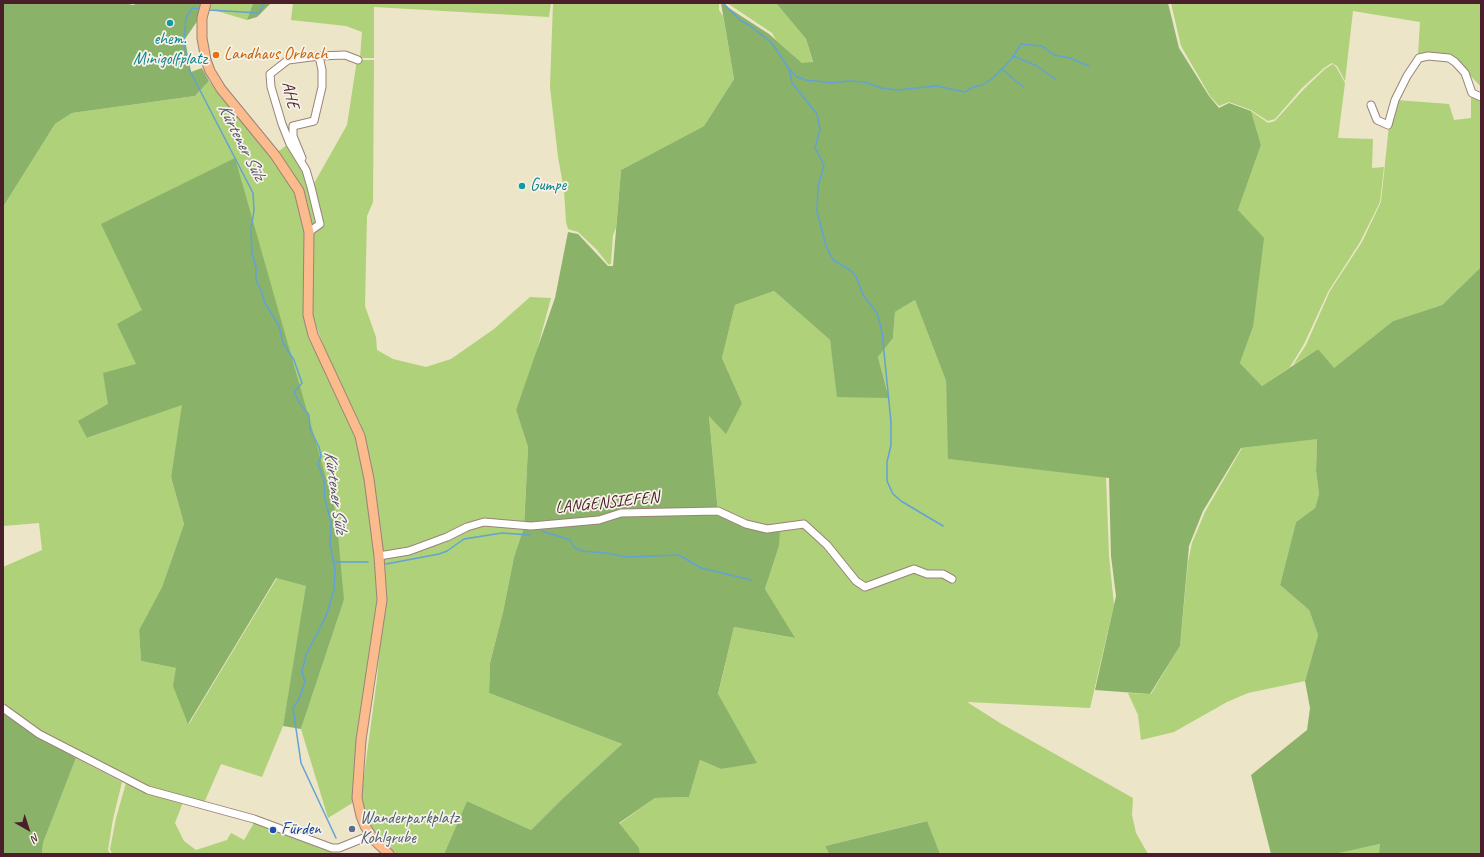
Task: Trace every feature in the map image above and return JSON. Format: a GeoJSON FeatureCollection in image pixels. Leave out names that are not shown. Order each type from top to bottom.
{"type":"FeatureCollection","features":[{"type":"Feature","properties":{"kind":"main road"},"geometry":{"type":"LineString","coordinates":[[206,3],[202,18],[203,48],[210,71],[221,89],[275,155],[299,191],[309,232],[308,315],[313,335],[360,436],[369,480],[382,600],[361,740],[357,798],[361,816],[371,835],[389,854]]}},
{"type":"Feature","properties":{"kind":"street","name":"AHE"},"geometry":{"type":"LineString","coordinates":[[306,170],[287,138],[276,107],[270,74],[288,60],[319,56],[345,56],[358,60]]}},
{"type":"Feature","properties":{"kind":"street","name":"AHE"},"geometry":{"type":"LineString","coordinates":[[309,232],[320,224],[306,170],[293,136],[293,126],[314,121],[322,87],[322,70],[319,56]]}},
{"type":"Feature","properties":{"kind":"street"},"geometry":{"type":"LineString","coordinates":[[1371,105],[1377,120],[1388,125],[1395,100],[1407,76],[1419,58],[1428,56],[1449,58],[1455,62],[1465,73],[1472,93],[1481,97]]}},
{"type":"Feature","properties":{"kind":"street","name":"LANGENSIEFEN"},"geometry":{"type":"LineString","coordinates":[[378,556],[410,551],[447,537],[467,527],[484,522],[531,526],[599,520],[621,513],[718,511],[746,524],[767,529],[804,524],[831,550],[856,581],[865,587],[914,569],[927,574],[943,574],[952,579]]}},
{"type":"Feature","properties":{"kind":"street"},"geometry":{"type":"LineString","coordinates":[[3,708],[39,734],[148,790],[254,819],[339,851],[371,835]]}},
{"type":"Feature","properties":{"kind":"green space"},"geometry":{"type":"Polygon","coordinates":[[[3,3],[124,3],[133,5],[138,3],[205,3],[200,17],[185,39],[191,72],[202,68],[209,81],[195,96],[72,113],[55,124],[3,207],[3,3]]]}},
{"type":"Feature","properties":{"kind":"green space"},"geometry":{"type":"Polygon","coordinates":[[[209,3],[253,3],[247,20],[207,8],[209,3]]]}},
{"type":"Feature","properties":{"kind":"green space"},"geometry":{"type":"Polygon","coordinates":[[[253,3],[271,3],[257,17],[247,20],[253,3]]]}},
{"type":"Feature","properties":{"kind":"green space"},"geometry":{"type":"Polygon","coordinates":[[[293,3],[551,3],[549,17],[374,7],[374,58],[360,58],[362,32],[346,26],[291,20],[293,3]]]}},
{"type":"Feature","properties":{"kind":"green space"},"geometry":{"type":"Polygon","coordinates":[[[553,3],[719,3],[719,10],[723,16],[734,79],[704,126],[621,170],[616,228],[613,235],[611,263],[609,265],[596,249],[578,232],[568,229],[566,222],[564,190],[558,157],[550,87],[553,3]]]}},
{"type":"Feature","properties":{"kind":"green space"},"geometry":{"type":"Polygon","coordinates":[[[721,3],[769,34],[802,63],[813,62],[806,39],[776,3],[1168,3],[1179,48],[1209,96],[1219,108],[1229,103],[1251,111],[1261,145],[1238,210],[1264,238],[1253,327],[1240,363],[1262,386],[1318,349],[1334,368],[1393,321],[1442,305],[1481,267],[1481,854],[1379,854],[1380,844],[1334,854],[1271,854],[1251,775],[1307,730],[1310,708],[1305,681],[1318,635],[1309,610],[1280,585],[1296,522],[1315,508],[1319,494],[1316,471],[1317,439],[1241,448],[1203,511],[1189,546],[1180,646],[1150,694],[1095,690],[1116,596],[1111,556],[1109,478],[948,459],[946,381],[915,300],[895,312],[893,338],[878,357],[889,398],[837,397],[830,340],[774,291],[735,305],[722,358],[742,403],[726,434],[709,416],[718,512],[745,525],[780,529],[779,546],[765,589],[795,638],[734,627],[718,694],[757,763],[721,769],[700,760],[689,797],[655,798],[619,823],[639,848],[640,854],[444,854],[467,801],[531,830],[622,744],[489,693],[490,663],[503,612],[514,557],[524,527],[528,447],[516,410],[555,298],[568,232],[578,234],[608,266],[613,266],[621,170],[704,126],[734,79],[721,3]]]}},
{"type":"Feature","properties":{"kind":"green space"},"geometry":{"type":"Polygon","coordinates":[[[727,3],[776,3],[806,39],[813,63],[802,63],[776,40],[772,33],[727,3]]]}},
{"type":"Feature","properties":{"kind":"green space"},"geometry":{"type":"Polygon","coordinates":[[[1171,3],[1481,3],[1481,87],[1458,62],[1418,56],[1420,22],[1353,11],[1345,81],[1337,66],[1332,63],[1324,68],[1302,88],[1275,119],[1268,121],[1251,110],[1229,102],[1219,106],[1210,96],[1181,46],[1171,3]]]}},
{"type":"Feature","properties":{"kind":"green space"},"geometry":{"type":"Polygon","coordinates":[[[357,60],[374,60],[373,202],[367,216],[365,306],[376,337],[377,350],[393,359],[426,367],[451,359],[494,329],[530,297],[551,298],[533,365],[516,410],[528,447],[524,524],[484,521],[409,550],[380,555],[364,435],[324,347],[312,315],[310,233],[320,225],[312,187],[347,125],[357,60]]]}},
{"type":"Feature","properties":{"kind":"green space"},"geometry":{"type":"Polygon","coordinates":[[[1333,64],[1345,83],[1338,138],[1373,139],[1372,168],[1384,167],[1380,202],[1360,242],[1328,292],[1304,344],[1290,367],[1262,386],[1240,363],[1253,327],[1238,210],[1261,145],[1251,111],[1268,123],[1275,121],[1304,89],[1325,69],[1333,64]]]}},
{"type":"Feature","properties":{"kind":"green space"},"geometry":{"type":"Polygon","coordinates":[[[209,81],[273,157],[298,191],[308,232],[306,316],[358,436],[368,480],[379,600],[354,802],[328,818],[301,729],[344,600],[142,310],[136,364],[88,438],[183,404],[171,477],[184,524],[162,587],[139,630],[141,661],[176,668],[189,724],[277,578],[307,586],[283,726],[262,777],[221,764],[204,803],[150,788],[41,732],[3,705],[3,567],[42,550],[39,523],[3,526],[3,207],[55,124],[72,113],[195,96],[209,81]]]}},
{"type":"Feature","properties":{"kind":"green space"},"geometry":{"type":"Polygon","coordinates":[[[1471,93],[1481,98],[1481,267],[1442,305],[1393,321],[1333,369],[1318,349],[1293,365],[1306,345],[1330,291],[1362,242],[1381,202],[1389,125],[1396,100],[1449,104],[1454,120],[1471,118],[1471,93]]]}},
{"type":"Feature","properties":{"kind":"green space"},"geometry":{"type":"Polygon","coordinates":[[[288,144],[305,170],[319,224],[313,229],[306,212],[275,154],[288,144]]]}},
{"type":"Feature","properties":{"kind":"green space"},"geometry":{"type":"Polygon","coordinates":[[[235,158],[336,513],[344,600],[301,729],[283,726],[306,586],[276,578],[188,724],[173,686],[176,668],[141,661],[139,630],[162,587],[184,524],[171,477],[182,405],[87,438],[78,421],[108,404],[103,373],[136,364],[117,324],[142,310],[101,224],[235,158]]]}},
{"type":"Feature","properties":{"kind":"green space"},"geometry":{"type":"Polygon","coordinates":[[[774,291],[830,340],[838,397],[889,397],[878,357],[893,337],[895,312],[915,300],[946,381],[949,459],[1106,477],[1109,556],[1114,605],[1090,708],[967,702],[1000,723],[1133,798],[1132,815],[1136,833],[1148,854],[940,854],[926,821],[825,846],[829,854],[640,854],[639,849],[619,824],[655,798],[689,797],[700,760],[721,769],[756,762],[718,695],[734,627],[794,638],[765,589],[779,546],[768,528],[746,523],[718,511],[709,415],[742,403],[722,358],[735,305],[774,291]]]}},
{"type":"Feature","properties":{"kind":"green space"},"geometry":{"type":"Polygon","coordinates":[[[1317,438],[1316,471],[1319,494],[1315,508],[1296,522],[1280,585],[1309,610],[1318,635],[1305,681],[1248,693],[1227,702],[1174,732],[1141,740],[1138,715],[1128,693],[1151,694],[1180,646],[1188,562],[1192,543],[1205,512],[1242,448],[1317,438]]]}},
{"type":"Feature","properties":{"kind":"green space"},"geometry":{"type":"Polygon","coordinates":[[[484,523],[524,527],[514,557],[503,612],[490,663],[489,693],[622,744],[531,830],[467,801],[444,854],[395,854],[375,835],[365,818],[361,798],[377,679],[384,600],[380,557],[484,523]]]}},
{"type":"Feature","properties":{"kind":"green space"},"geometry":{"type":"Polygon","coordinates":[[[3,711],[38,736],[76,758],[43,843],[42,854],[3,854],[3,711]]]}},
{"type":"Feature","properties":{"kind":"green space"},"geometry":{"type":"Polygon","coordinates":[[[76,758],[122,782],[113,819],[108,850],[110,854],[42,854],[43,843],[76,758]]]}},
{"type":"Feature","properties":{"kind":"green space"},"geometry":{"type":"Polygon","coordinates":[[[126,783],[144,791],[183,802],[175,823],[184,841],[196,850],[227,840],[231,833],[244,840],[254,823],[330,850],[333,854],[112,854],[110,849],[116,818],[126,783]]]}},
{"type":"Feature","properties":{"kind":"green space"},"geometry":{"type":"Polygon","coordinates":[[[927,821],[940,854],[829,854],[825,846],[927,821]]]}},
{"type":"Feature","properties":{"kind":"green space"},"geometry":{"type":"Polygon","coordinates":[[[1381,844],[1379,854],[1334,854],[1345,851],[1381,844]]]}},
{"type":"Feature","properties":{"kind":"waterway","name":"Kürtener Sülz"},"geometry":{"type":"LineString","coordinates":[[209,10],[259,13],[264,3]]}},
{"type":"Feature","properties":{"kind":"waterway"},"geometry":{"type":"LineString","coordinates":[[723,3],[741,21],[749,25],[772,43],[789,69],[792,83],[817,114],[820,129],[815,148],[824,165],[818,186],[817,212],[826,246],[833,260],[850,270],[856,276],[863,295],[877,313],[882,332],[891,422],[891,445],[887,462],[887,481],[893,494],[901,501],[943,526]]}},
{"type":"Feature","properties":{"kind":"waterway","name":"Kürtener Sülz"},"geometry":{"type":"LineString","coordinates":[[187,61],[184,41],[186,18],[192,8],[201,9]]}},
{"type":"Feature","properties":{"kind":"waterway"},"geometry":{"type":"LineString","coordinates":[[790,70],[797,77],[806,80],[834,83],[848,81],[865,82],[881,88],[898,90],[936,86],[965,92],[973,87],[983,85],[994,77],[1012,58],[1021,44],[1042,46],[1054,55],[1070,58],[1089,66]]}},
{"type":"Feature","properties":{"kind":"waterway"},"geometry":{"type":"LineString","coordinates":[[1013,56],[1037,66],[1055,79]]}},
{"type":"Feature","properties":{"kind":"waterway","name":"Kürtener Sülz"},"geometry":{"type":"LineString","coordinates":[[189,69],[253,193],[254,210],[251,230],[252,254],[256,267],[256,281],[261,290],[265,303],[279,326],[283,343],[294,360],[302,383],[294,392],[300,404],[309,415],[310,429],[319,447],[321,456],[318,464],[324,480],[325,499],[331,523],[330,544],[335,570],[334,590],[326,616],[306,655],[302,672],[305,682],[299,699],[293,708],[301,763],[336,838]]}},
{"type":"Feature","properties":{"kind":"waterway"},"geometry":{"type":"LineString","coordinates":[[1002,69],[1023,87]]}},
{"type":"Feature","properties":{"kind":"waterway"},"geometry":{"type":"LineString","coordinates":[[542,531],[570,540],[574,547],[581,551],[607,553],[626,557],[679,555],[701,568],[751,580]]}},
{"type":"Feature","properties":{"kind":"waterway"},"geometry":{"type":"LineString","coordinates":[[386,564],[439,554],[447,551],[464,539],[502,533],[530,535]]}},
{"type":"Feature","properties":{"kind":"waterway"},"geometry":{"type":"LineString","coordinates":[[333,562],[368,562]]}},
{"type":"Feature","properties":{"kind":"waterway","name":"Kürtener Sülz"},"geometry":{"type":"LineString","coordinates":[[429,854],[439,854]]}},
{"type":"Feature","properties":{"kind":"place","name":"ehem. Minigolfplatz"},"geometry":{"type":"Point","coordinates":[170,23]}},
{"type":"Feature","properties":{"kind":"place","name":"Landhaus Orbach"},"geometry":{"type":"Point","coordinates":[216,55]}},
{"type":"Feature","properties":{"kind":"place","name":"Gumpe"},"geometry":{"type":"Point","coordinates":[522,186]}},
{"type":"Feature","properties":{"kind":"place","name":"Wanderparkplatz Kohlgrube"},"geometry":{"type":"Point","coordinates":[352,829]}},
{"type":"Feature","properties":{"kind":"place","name":"Fürden"},"geometry":{"type":"Point","coordinates":[273,830]}}]}
